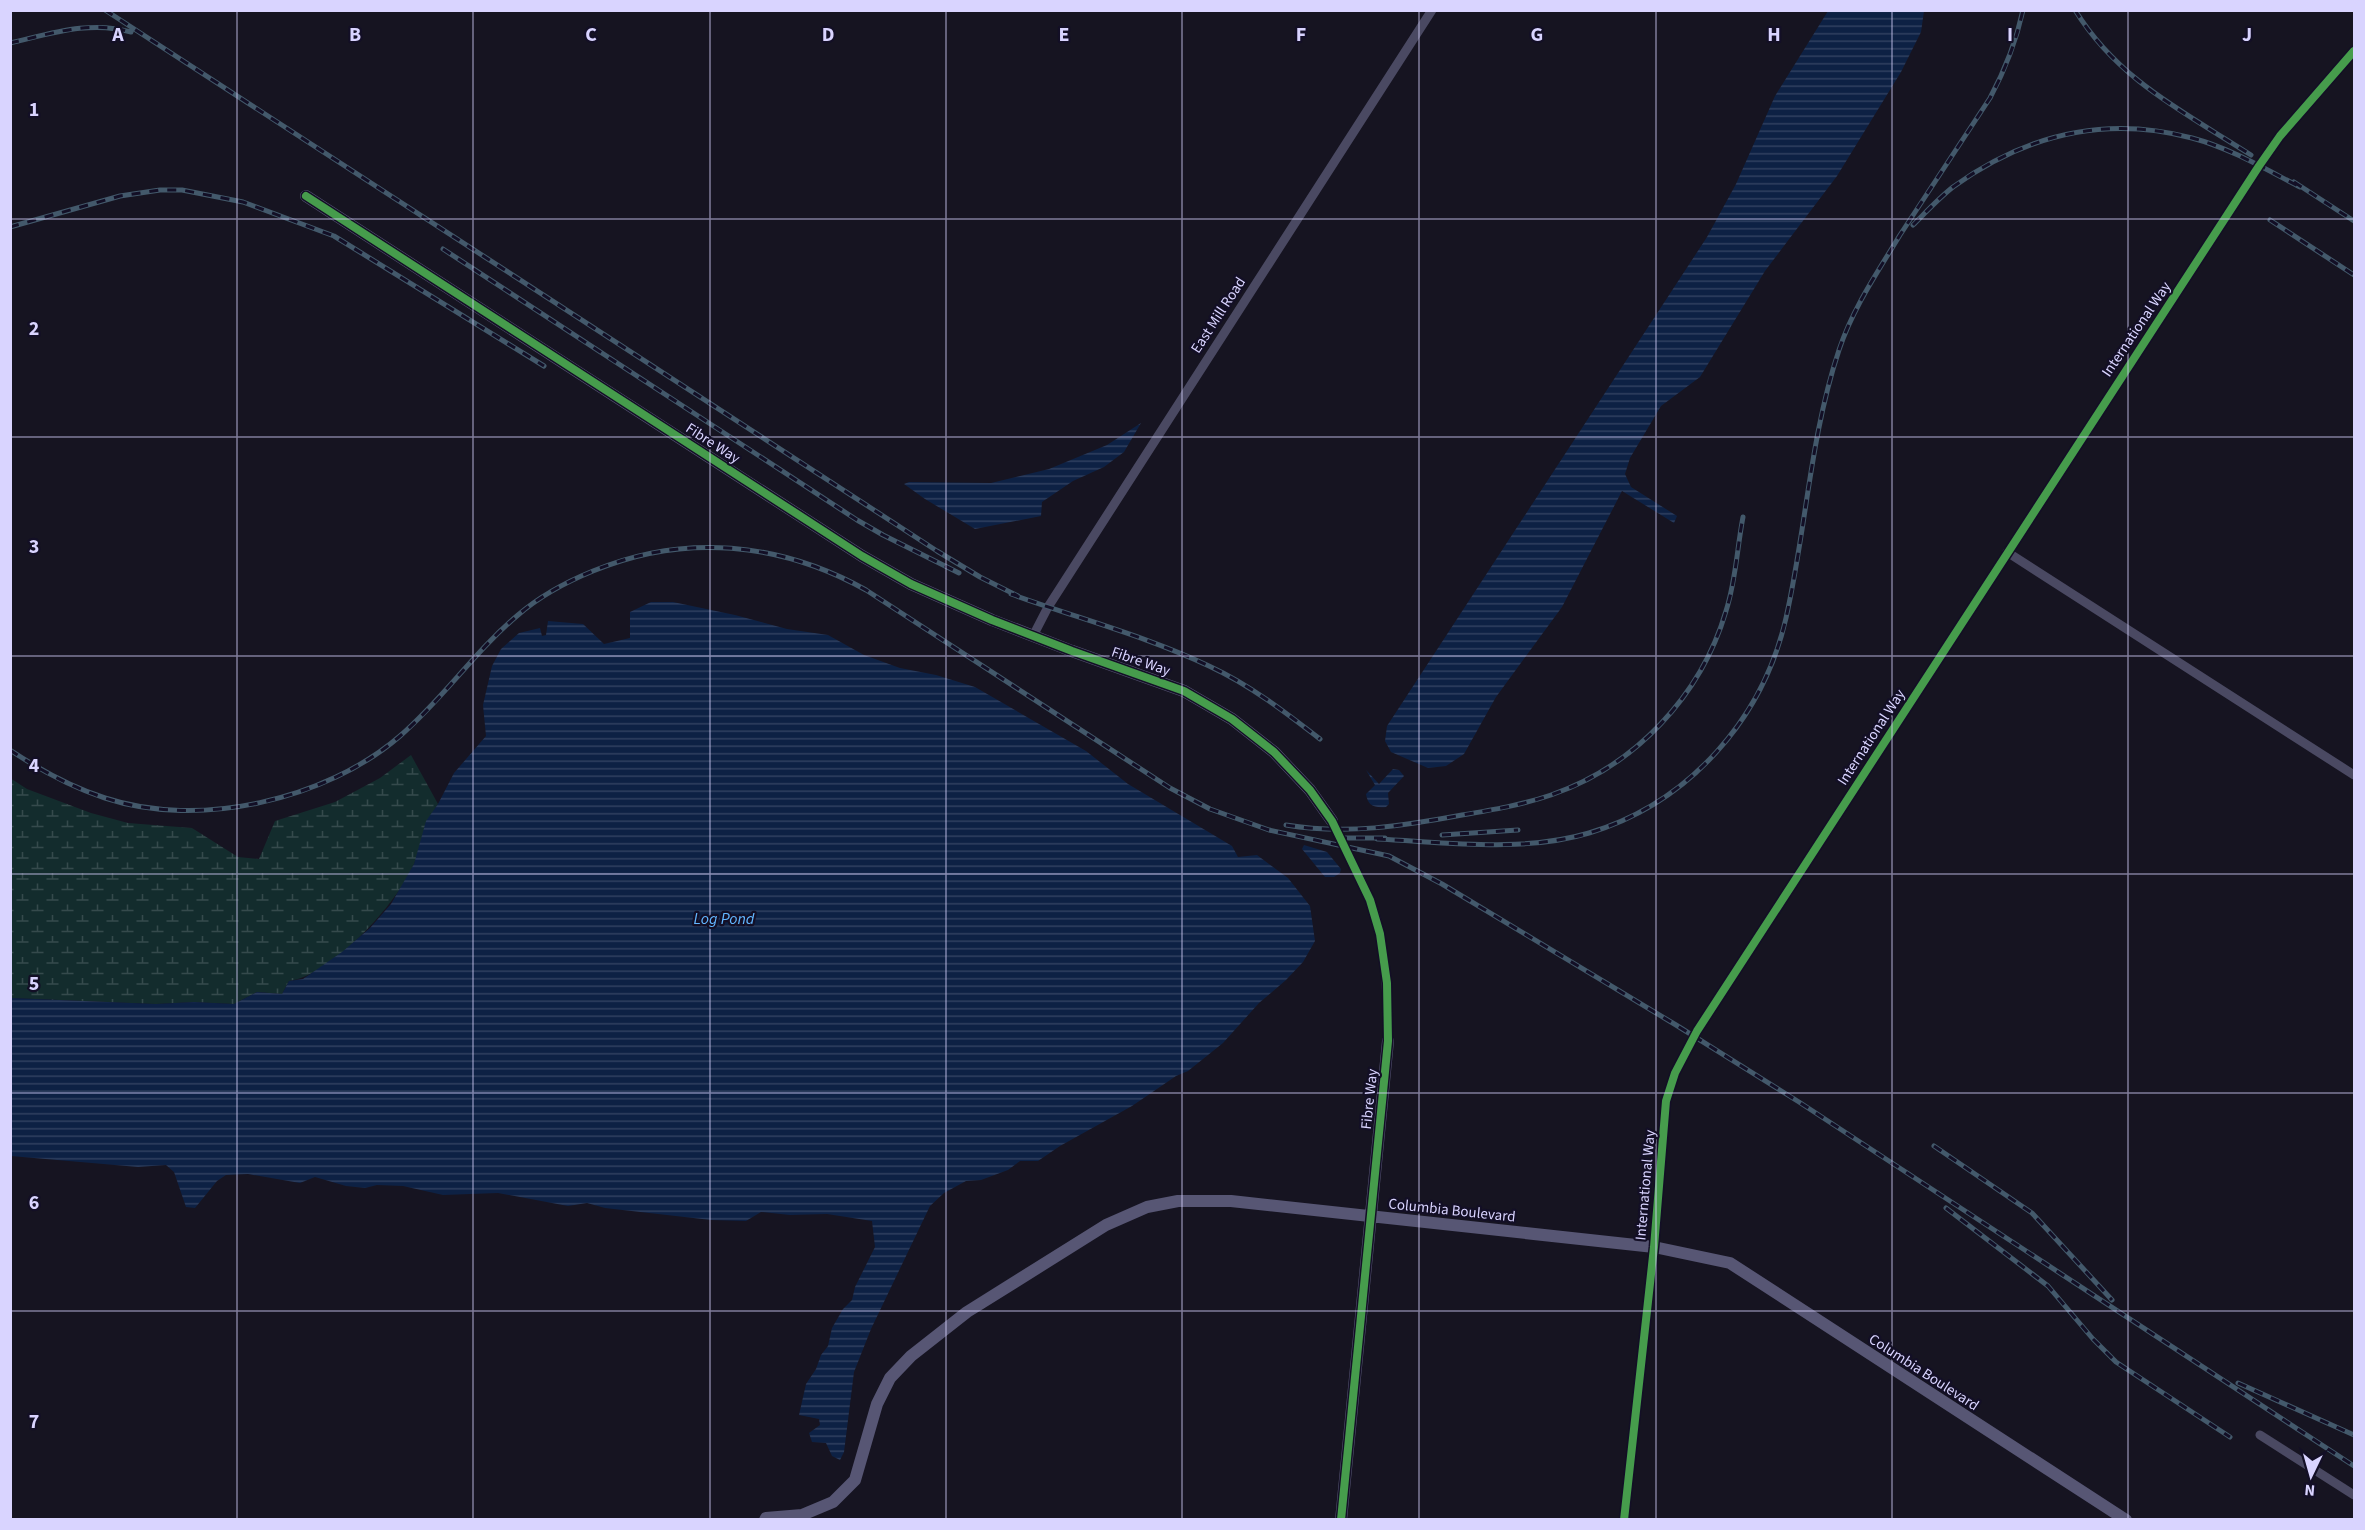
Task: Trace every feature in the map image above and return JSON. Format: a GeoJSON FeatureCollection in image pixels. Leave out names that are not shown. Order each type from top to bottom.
{"type":"FeatureCollection","features":[{"type":"Feature","properties":{"kind":"street","name":"East Mill Road"},"geometry":{"type":"LineString","coordinates":[[1033,636],[1053,600],[1432,10]]}},
{"type":"Feature","properties":{"kind":"street","name":"International Way"},"geometry":{"type":"LineString","coordinates":[[1624,1520],[1654,1247],[1666,1101],[1675,1073],[1697,1031],[2262,162],[2280,136],[2355,51]]}},
{"type":"Feature","properties":{"kind":"street","name":"Fibre Way"},"geometry":{"type":"LineString","coordinates":[[306,196],[862,556],[911,584],[1033,636],[1185,691],[1232,719],[1274,752],[1310,790],[1332,821],[1370,900],[1380,934],[1387,983],[1388,1041],[1341,1520]]}},
{"type":"Feature","properties":{"kind":"street"},"geometry":{"type":"LineString","coordinates":[[2007,552],[2355,775]]}},
{"type":"Feature","properties":{"kind":"street","name":"Columbia Boulevard"},"geometry":{"type":"LineString","coordinates":[[765,1519],[802,1515],[833,1502],[855,1480],[877,1404],[890,1378],[911,1356],[967,1312],[1106,1226],[1147,1208],[1178,1201],[1231,1201],[1654,1247],[1730,1263],[2126,1520]]}},
{"type":"Feature","properties":{"kind":"street"},"geometry":{"type":"LineString","coordinates":[[2260,1435],[2355,1495]]}},
{"type":"Feature","properties":{"kind":"green space"},"geometry":{"type":"Polygon","coordinates":[[[411,755],[438,804],[426,827],[414,864],[406,880],[378,917],[343,952],[306,976],[289,981],[282,994],[257,992],[234,1004],[194,1002],[156,1004],[11,998],[10,778],[27,789],[91,813],[128,823],[192,828],[238,857],[259,859],[275,821],[335,802],[380,778],[411,755]]]}},
{"type":"Feature","properties":{"kind":"water"},"geometry":{"type":"Polygon","coordinates":[[[1828,11],[1924,11],[1921,32],[1901,72],[1837,176],[1765,271],[1700,377],[1661,406],[1630,458],[1625,474],[1631,487],[1677,516],[1674,523],[1622,491],[1562,607],[1496,697],[1464,754],[1446,766],[1428,768],[1391,752],[1385,741],[1387,726],[1707,237],[1736,184],[1775,96],[1828,11]]]}},
{"type":"Feature","properties":{"kind":"water"},"geometry":{"type":"Polygon","coordinates":[[[1141,423],[1124,452],[1104,467],[1073,481],[1042,502],[1041,516],[975,529],[904,484],[909,482],[991,483],[1049,469],[1107,445],[1141,423]]]}},
{"type":"Feature","properties":{"kind":"water","name":"Log Pond"},"geometry":{"type":"Polygon","coordinates":[[[651,602],[673,602],[787,629],[828,635],[864,655],[900,668],[936,675],[975,687],[1086,751],[1128,784],[1232,846],[1238,857],[1257,855],[1288,878],[1310,906],[1315,941],[1303,962],[1259,1003],[1223,1043],[1188,1071],[1176,1076],[1132,1106],[1060,1146],[1038,1161],[1020,1161],[1008,1170],[981,1180],[966,1181],[944,1193],[930,1206],[871,1329],[854,1372],[844,1452],[840,1460],[832,1456],[826,1443],[812,1442],[809,1433],[820,1425],[819,1419],[799,1415],[806,1384],[828,1346],[832,1328],[843,1309],[852,1300],[855,1287],[875,1247],[872,1221],[827,1214],[790,1215],[761,1212],[746,1221],[711,1220],[605,1208],[587,1203],[568,1206],[498,1193],[443,1195],[403,1186],[377,1185],[365,1188],[346,1186],[315,1177],[300,1183],[248,1174],[226,1175],[217,1181],[195,1208],[186,1207],[174,1172],[166,1165],[138,1167],[11,1156],[11,998],[156,1004],[194,1002],[234,1004],[257,992],[282,994],[289,981],[303,979],[342,952],[370,928],[391,904],[414,864],[426,821],[454,773],[486,736],[483,705],[492,666],[501,649],[519,633],[540,628],[542,636],[546,635],[548,621],[583,624],[604,644],[630,638],[630,612],[651,602]]]}},
{"type":"Feature","properties":{"kind":"water"},"geometry":{"type":"Polygon","coordinates":[[[1393,769],[1399,770],[1404,776],[1388,793],[1389,804],[1386,807],[1372,805],[1366,794],[1375,785],[1366,770],[1379,784],[1393,769]]]}},
{"type":"Feature","properties":{"kind":"water"},"geometry":{"type":"Polygon","coordinates":[[[1304,845],[1327,852],[1341,869],[1340,873],[1334,877],[1325,877],[1302,849],[1304,845]]]}},
{"type":"Feature","properties":{"kind":"railway"},"geometry":{"type":"LineString","coordinates":[[105,10],[937,551],[980,577],[1018,596]]}},
{"type":"Feature","properties":{"kind":"railway"},"geometry":{"type":"LineString","coordinates":[[1377,839],[1483,845],[1537,843],[1589,833],[1625,819],[1659,801],[1689,778],[1716,752],[1740,723],[1760,690],[1775,655],[1786,618],[1821,416],[1839,350],[1858,305],[1883,263],[1990,98],[2010,56],[2023,10]]}},
{"type":"Feature","properties":{"kind":"railway"},"geometry":{"type":"LineString","coordinates":[[2075,10],[2092,35],[2132,75],[2177,109],[2251,155]]}},
{"type":"Feature","properties":{"kind":"railway"},"geometry":{"type":"LineString","coordinates":[[10,43],[55,32],[85,28],[100,27],[131,32]]}},
{"type":"Feature","properties":{"kind":"railway"},"geometry":{"type":"LineString","coordinates":[[1913,225],[1953,187],[2008,154],[2067,134],[2097,130],[2160,131],[2192,138],[2234,153],[2300,187]]}},
{"type":"Feature","properties":{"kind":"railway"},"geometry":{"type":"LineString","coordinates":[[2294,182],[2354,221]]}},
{"type":"Feature","properties":{"kind":"railway"},"geometry":{"type":"LineString","coordinates":[[10,227],[120,196],[160,190],[182,190],[243,202],[334,236],[544,366]]}},
{"type":"Feature","properties":{"kind":"railway"},"geometry":{"type":"LineString","coordinates":[[2270,220],[2354,275]]}},
{"type":"Feature","properties":{"kind":"railway"},"geometry":{"type":"LineString","coordinates":[[443,249],[857,520],[959,573]]}},
{"type":"Feature","properties":{"kind":"railway"},"geometry":{"type":"LineString","coordinates":[[1286,825],[1331,829],[1374,828],[1484,811],[1551,795],[1582,782],[1610,766],[1661,724],[1682,699],[1700,672],[1715,642],[1726,611],[1743,517]]}},
{"type":"Feature","properties":{"kind":"railway"},"geometry":{"type":"LineString","coordinates":[[10,750],[80,789],[142,807],[180,810],[220,809],[260,803],[299,792],[336,777],[370,758],[416,722],[487,644],[526,608],[583,575],[627,559],[662,551],[697,548],[731,548],[800,561],[866,590],[1170,788],[1210,809],[1269,830],[1389,856],[1442,884],[1799,1102],[2354,1466]]}},
{"type":"Feature","properties":{"kind":"railway"},"geometry":{"type":"LineString","coordinates":[[1011,594],[1136,636],[1224,673],[1253,690],[1320,739]]}},
{"type":"Feature","properties":{"kind":"railway"},"geometry":{"type":"LineString","coordinates":[[1442,835],[1518,830]]}},
{"type":"Feature","properties":{"kind":"railway"},"geometry":{"type":"LineString","coordinates":[[1338,838],[1385,838]]}},
{"type":"Feature","properties":{"kind":"railway"},"geometry":{"type":"LineString","coordinates":[[1934,1146],[2032,1213],[2112,1300]]}},
{"type":"Feature","properties":{"kind":"railway"},"geometry":{"type":"LineString","coordinates":[[1946,1208],[2048,1286],[2093,1339],[2116,1362],[2230,1437]]}},
{"type":"Feature","properties":{"kind":"railway"},"geometry":{"type":"LineString","coordinates":[[2238,1383],[2354,1435]]}},
{"type":"Feature","properties":{"kind":"cycle path"},"geometry":{"type":"LineString","coordinates":[[1624,1520],[1654,1247],[1666,1101],[1675,1073],[1697,1031],[2259,166],[2280,136],[2354,51]]}},
{"type":"Feature","properties":{"kind":"cycle path"},"geometry":{"type":"LineString","coordinates":[[306,196],[862,556],[911,584],[992,620],[1184,691],[1232,719],[1274,752],[1310,790],[1332,821],[1370,900],[1380,934],[1387,983],[1388,1041],[1341,1520]]}}]}
